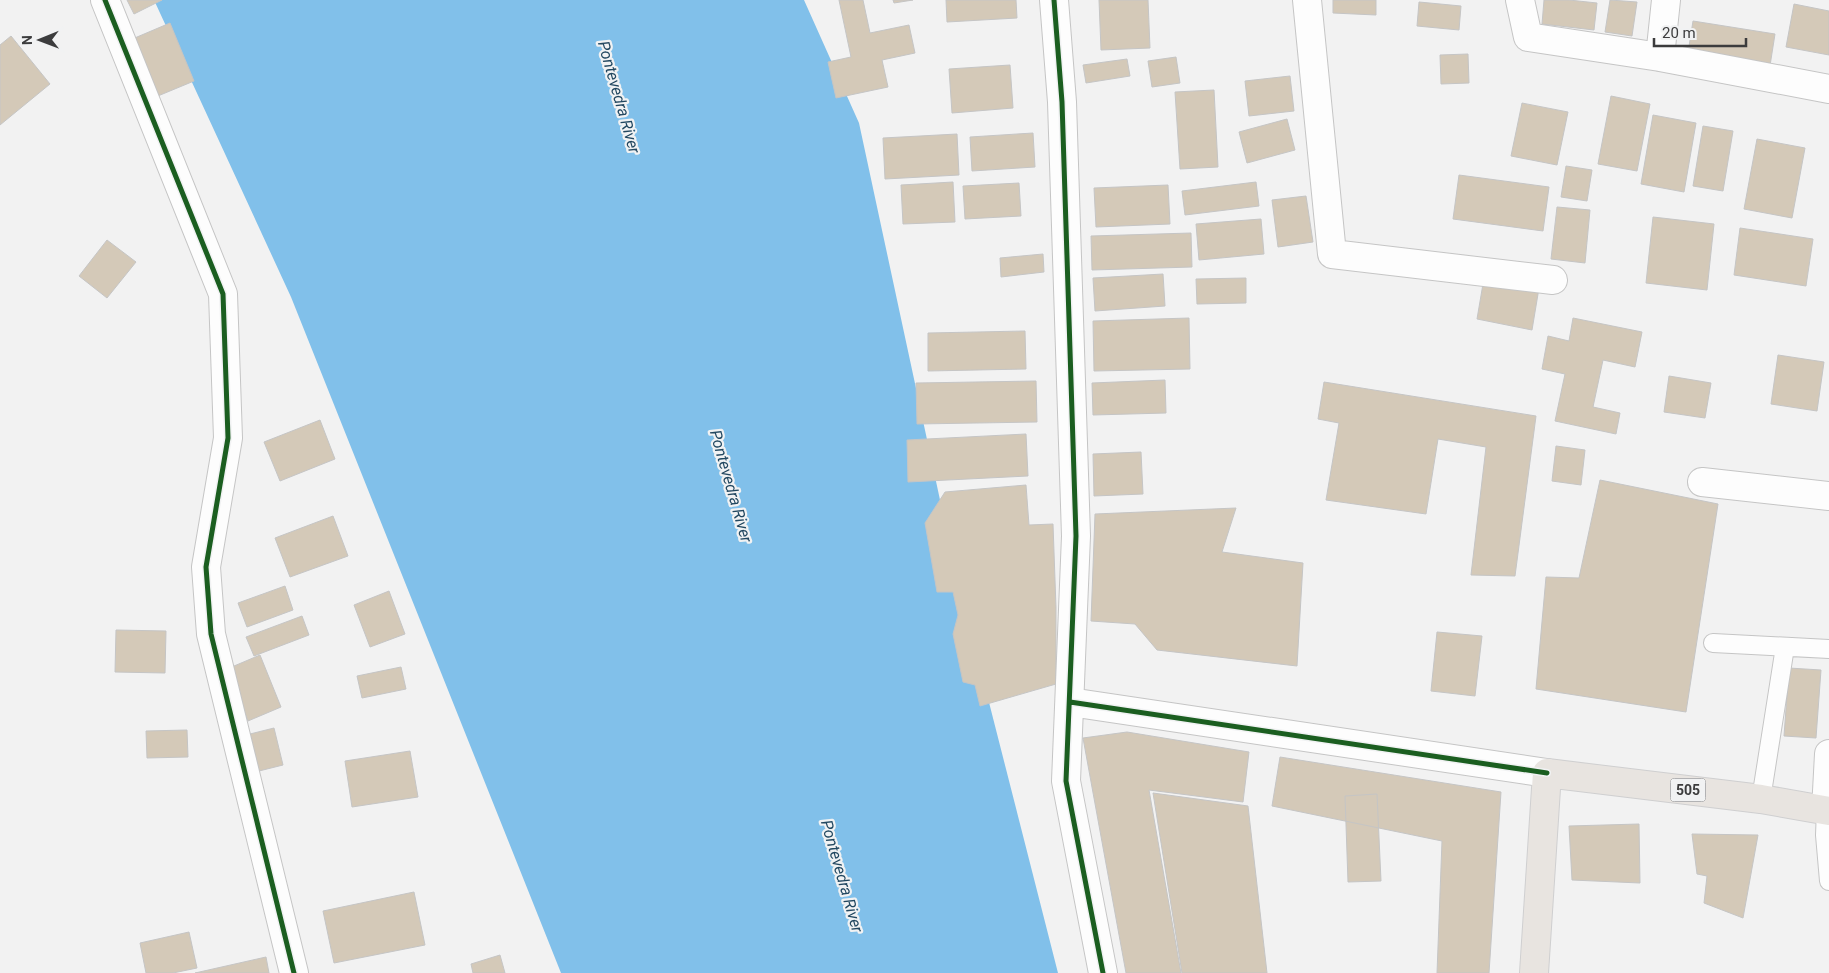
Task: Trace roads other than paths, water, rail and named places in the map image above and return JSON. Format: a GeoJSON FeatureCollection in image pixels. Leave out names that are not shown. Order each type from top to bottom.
{"type":"FeatureCollection","features":[{"type":"Feature","properties":{"kind":"main road","name":"505"},"geometry":{"type":"LineString","coordinates":[[1547,773],[1761,799],[1827,810]]}},
{"type":"Feature","properties":{"kind":"main road"},"geometry":{"type":"LineString","coordinates":[[1534,973],[1547,773]]}},
{"type":"Feature","properties":{"kind":"street"},"geometry":{"type":"LineString","coordinates":[[105,0],[223,294],[228,438],[206,567],[211,634],[294,973]]}},
{"type":"Feature","properties":{"kind":"street"},"geometry":{"type":"LineString","coordinates":[[1054,0],[1062,102],[1076,536],[1066,781],[1103,973]]}},
{"type":"Feature","properties":{"kind":"street"},"geometry":{"type":"LineString","coordinates":[[1307,0],[1332,254],[1553,280]]}},
{"type":"Feature","properties":{"kind":"street"},"geometry":{"type":"LineString","coordinates":[[1520,0],[1528,37],[1660,57],[1829,89]]}},
{"type":"Feature","properties":{"kind":"street"},"geometry":{"type":"LineString","coordinates":[[1660,57],[1666,0]]}},
{"type":"Feature","properties":{"kind":"street"},"geometry":{"type":"LineString","coordinates":[[1702,482],[1829,496]]}},
{"type":"Feature","properties":{"kind":"street"},"geometry":{"type":"LineString","coordinates":[[1070,702],[1547,773]]}},
{"type":"Feature","properties":{"kind":"street"},"geometry":{"type":"LineString","coordinates":[[1827,810],[1829,754]]}},
{"type":"Feature","properties":{"kind":"lane"},"geometry":{"type":"LineString","coordinates":[[1712,643],[1829,649]]}},
{"type":"Feature","properties":{"kind":"lane"},"geometry":{"type":"LineString","coordinates":[[1761,799],[1785,647]]}},
{"type":"Feature","properties":{"kind":"lane"},"geometry":{"type":"LineString","coordinates":[[1827,810],[1825,835],[1829,881]]}},
{"type":"Feature","properties":{"kind":"water","name":"Pontevedra River"},"geometry":{"type":"Polygon","coordinates":[[[154,0],[804,0],[859,123],[954,565],[1058,973],[561,973],[291,297],[154,0]]]}}]}
